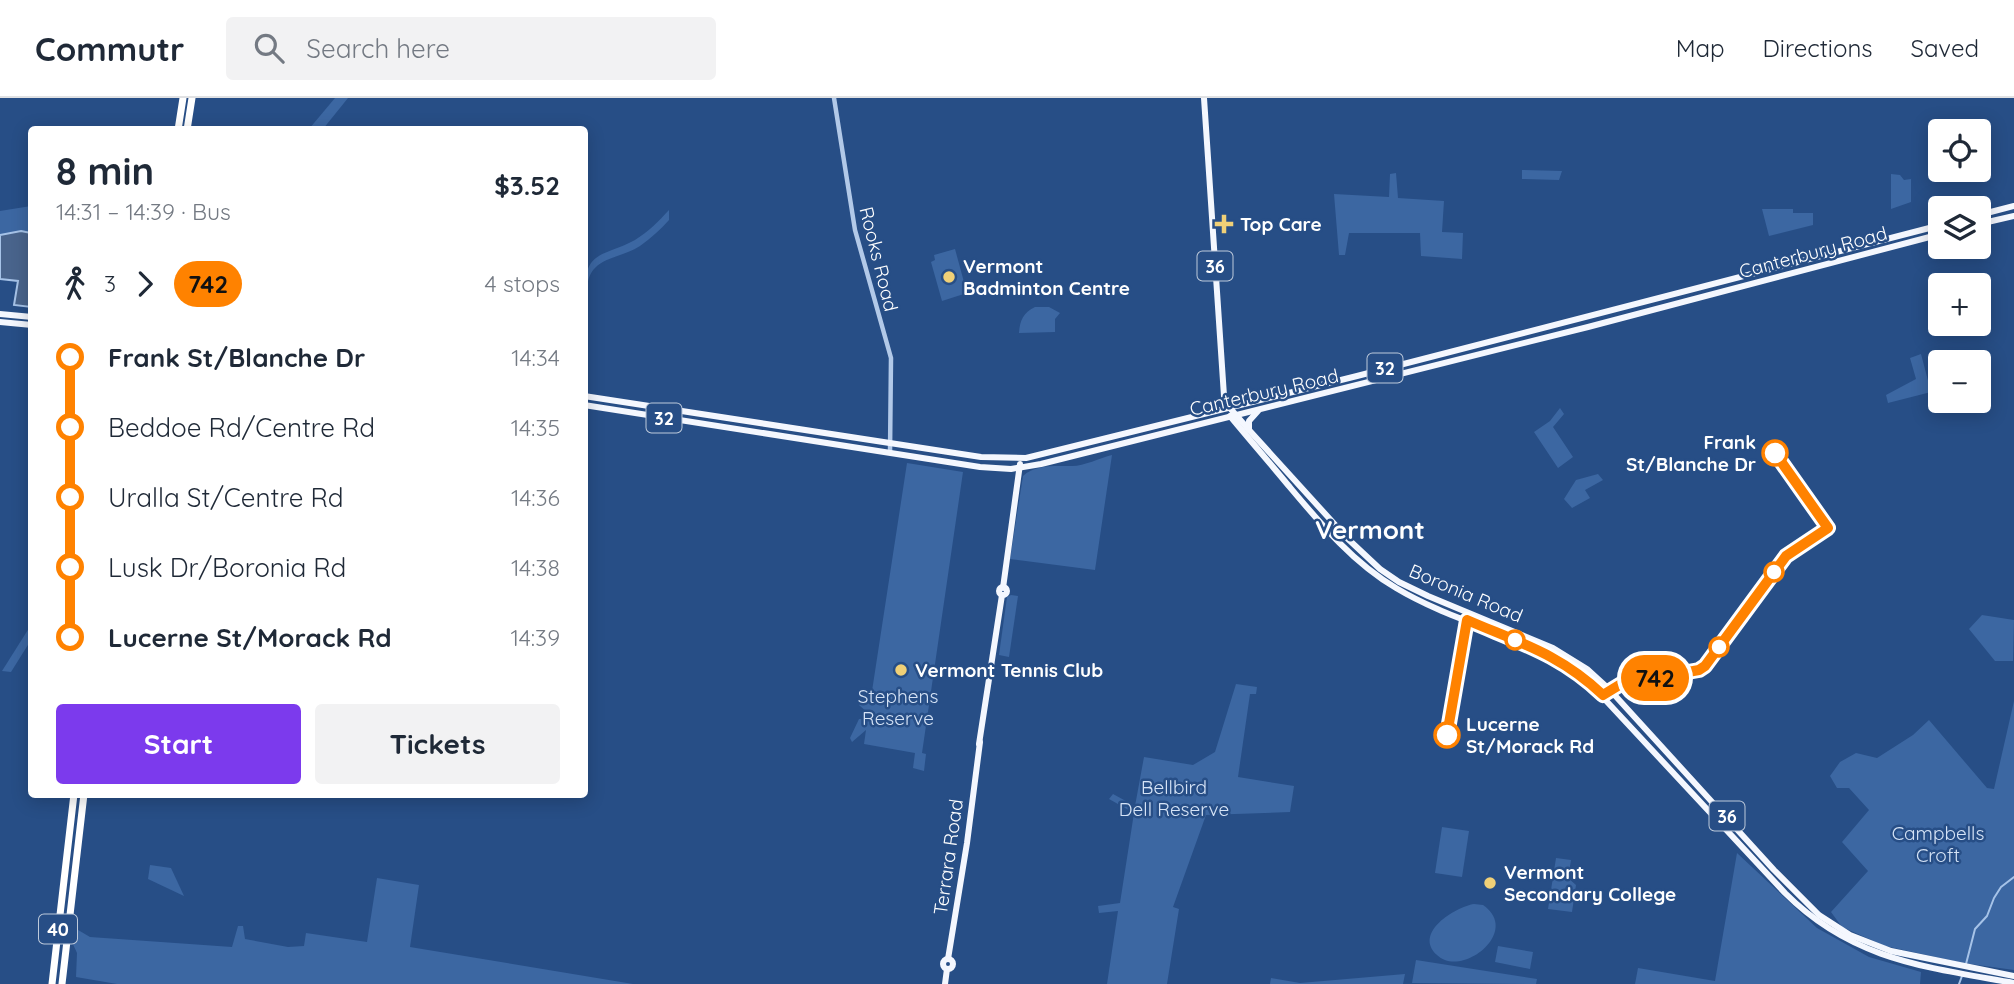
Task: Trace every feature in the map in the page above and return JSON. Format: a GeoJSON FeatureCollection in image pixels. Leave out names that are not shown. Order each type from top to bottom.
{"type":"FeatureCollection","features":[{"type":"Feature","properties":{"kind":"highway"},"geometry":{"type":"LineString","coordinates":[[179,126],[183,98]]}},
{"type":"Feature","properties":{"kind":"highway"},"geometry":{"type":"LineString","coordinates":[[188,126],[192,98]]}},
{"type":"Feature","properties":{"kind":"highway","name":"40"},"geometry":{"type":"LineString","coordinates":[[52,984],[74,798]]}},
{"type":"Feature","properties":{"kind":"highway","name":"40"},"geometry":{"type":"LineString","coordinates":[[62,984],[84,798]]}},
{"type":"Feature","properties":{"kind":"main road","name":"36"},"geometry":{"type":"LineString","coordinates":[[1204,98],[1221,382],[1229,407]]}},
{"type":"Feature","properties":{"kind":"main road"},"geometry":{"type":"LineString","coordinates":[[1991,212],[2014,206]]}},
{"type":"Feature","properties":{"kind":"main road"},"geometry":{"type":"LineString","coordinates":[[1991,221],[2014,216]]}},
{"type":"Feature","properties":{"kind":"main road","name":"Canterbury Road"},"geometry":{"type":"LineString","coordinates":[[588,397],[987,458],[1020,459],[1928,228]]}},
{"type":"Feature","properties":{"kind":"main road","name":"Canterbury Road"},"geometry":{"type":"LineString","coordinates":[[588,406],[980,467],[1021,468],[1588,327],[1928,237]]}},
{"type":"Feature","properties":{"kind":"main road"},"geometry":{"type":"LineString","coordinates":[[0,314],[28,317]]}},
{"type":"Feature","properties":{"kind":"main road"},"geometry":{"type":"LineString","coordinates":[[1585,317],[1588,327]]}},
{"type":"Feature","properties":{"kind":"main road"},"geometry":{"type":"LineString","coordinates":[[0,322],[28,325]]}},
{"type":"Feature","properties":{"kind":"main road","name":"Boronia Road"},"geometry":{"type":"LineString","coordinates":[[1229,407],[1312,514],[1366,559],[1399,582],[1469,617],[1553,648],[1587,668],[1789,887],[1828,925]]}},
{"type":"Feature","properties":{"kind":"main road"},"geometry":{"type":"LineString","coordinates":[[1249,430],[1249,421],[1260,410]]}},
{"type":"Feature","properties":{"kind":"main road"},"geometry":{"type":"LineString","coordinates":[[689,412],[695,423]]}},
{"type":"Feature","properties":{"kind":"main road"},"geometry":{"type":"LineString","coordinates":[[695,423],[698,413]]}},
{"type":"Feature","properties":{"kind":"main road","name":"Boronia Road"},"geometry":{"type":"LineString","coordinates":[[1233,415],[1345,542]]}},
{"type":"Feature","properties":{"kind":"main road","name":"Terrara Road"},"geometry":{"type":"LineString","coordinates":[[945,984],[947,969],[953,964],[948,959],[965,858],[1021,468],[1020,459]]}},
{"type":"Feature","properties":{"kind":"main road"},"geometry":{"type":"LineString","coordinates":[[1011,469],[1019,482]]}},
{"type":"Feature","properties":{"kind":"main road","name":"Boronia Road"},"geometry":{"type":"LineString","coordinates":[[1491,626],[1551,655],[1584,677],[1791,900],[1828,925],[1891,951],[2014,983]]}},
{"type":"Feature","properties":{"kind":"main road"},"geometry":{"type":"LineString","coordinates":[[1719,822],[1726,816]]}},
{"type":"Feature","properties":{"kind":"main road","name":"Boronia Road"},"geometry":{"type":"LineString","coordinates":[[1970,972],[2014,976]]}},
{"type":"Feature","properties":{"kind":"street","name":"Rooks Road"},"geometry":{"type":"LineString","coordinates":[[834,98],[855,230],[891,355],[888,452]]}},
{"type":"Feature","properties":{"kind":"green space"},"geometry":{"type":"Polygon","coordinates":[[[335,98],[348,98],[325,126],[312,126],[335,98]]]}},
{"type":"Feature","properties":{"kind":"green space"},"geometry":{"type":"Polygon","coordinates":[[[1522,170],[1562,171],[1559,180],[1522,179],[1522,170]]]}},
{"type":"Feature","properties":{"kind":"green space"},"geometry":{"type":"Polygon","coordinates":[[[1396,173],[1398,198],[1444,201],[1442,232],[1463,233],[1462,259],[1421,256],[1420,233],[1349,233],[1345,255],[1339,255],[1334,194],[1389,197],[1390,174],[1396,173]]]}},
{"type":"Feature","properties":{"kind":"green space"},"geometry":{"type":"Polygon","coordinates":[[[1891,174],[1900,175],[1904,180],[1911,179],[1911,202],[1891,209],[1891,174]]]}},
{"type":"Feature","properties":{"kind":"green space"},"geometry":{"type":"Polygon","coordinates":[[[28,206],[28,232],[0,235],[0,211],[28,206]]]}},
{"type":"Feature","properties":{"kind":"green space"},"geometry":{"type":"Polygon","coordinates":[[[1762,209],[1793,209],[1793,213],[1813,213],[1813,225],[1769,236],[1762,209]]]}},
{"type":"Feature","properties":{"kind":"green space"},"geometry":{"type":"Polygon","coordinates":[[[669,210],[669,220],[659,231],[640,246],[597,266],[588,282],[588,269],[598,256],[640,237],[669,210]]]}},
{"type":"Feature","properties":{"kind":"green space","name":"Vermont Badminton Centre"},"geometry":{"type":"Polygon","coordinates":[[[955,249],[967,293],[942,301],[931,262],[935,260],[934,255],[955,249]]]}},
{"type":"Feature","properties":{"kind":"green space"},"geometry":{"type":"Polygon","coordinates":[[[1035,307],[1049,307],[1060,313],[1055,319],[1055,332],[1019,333],[1023,317],[1035,307]]]}},
{"type":"Feature","properties":{"kind":"green space"},"geometry":{"type":"Polygon","coordinates":[[[1921,354],[1928,381],[1928,393],[1888,403],[1886,395],[1916,379],[1910,358],[1921,354]]]}},
{"type":"Feature","properties":{"kind":"green space"},"geometry":{"type":"Polygon","coordinates":[[[1560,408],[1564,414],[1553,427],[1573,457],[1558,468],[1534,432],[1550,421],[1560,408]]]}},
{"type":"Feature","properties":{"kind":"green space"},"geometry":{"type":"Polygon","coordinates":[[[1112,455],[1095,570],[1010,559],[1023,476],[1034,469],[1077,466],[1112,455]]]}},
{"type":"Feature","properties":{"kind":"green space","name":"Stephens Reserve"},"geometry":{"type":"Polygon","coordinates":[[[907,463],[963,472],[922,753],[926,754],[924,771],[913,768],[915,753],[864,744],[866,730],[852,742],[850,738],[859,719],[867,719],[868,713],[859,705],[872,691],[907,463]]]}},
{"type":"Feature","properties":{"kind":"green space"},"geometry":{"type":"Polygon","coordinates":[[[1598,474],[1603,480],[1585,490],[1590,498],[1572,508],[1564,499],[1576,480],[1598,474]]]}},
{"type":"Feature","properties":{"kind":"green space"},"geometry":{"type":"Polygon","coordinates":[[[1018,596],[1009,657],[999,655],[1007,597],[1018,596]]]}},
{"type":"Feature","properties":{"kind":"green space"},"geometry":{"type":"Polygon","coordinates":[[[1982,615],[2014,620],[2013,661],[1995,661],[1969,629],[1982,615]]]}},
{"type":"Feature","properties":{"kind":"green space"},"geometry":{"type":"Polygon","coordinates":[[[28,630],[28,645],[11,672],[2,671],[28,630]]]}},
{"type":"Feature","properties":{"kind":"green space","name":"Bellbird Dell Reserve"},"geometry":{"type":"Polygon","coordinates":[[[1236,684],[1257,687],[1256,694],[1250,694],[1238,777],[1294,786],[1290,812],[1206,815],[1173,907],[1179,909],[1167,984],[1107,984],[1118,911],[1099,913],[1098,906],[1120,903],[1134,813],[1109,799],[1113,794],[1135,806],[1144,757],[1193,765],[1215,752],[1236,684]]]}},
{"type":"Feature","properties":{"kind":"green space","name":"Campbells Croft"},"geometry":{"type":"Polygon","coordinates":[[[2014,701],[2014,970],[1963,963],[1885,946],[1842,927],[1831,912],[1868,871],[1842,842],[1869,810],[1849,788],[1837,788],[1830,776],[1840,762],[1856,753],[1877,758],[1913,735],[1929,720],[1987,788],[1994,789],[2014,701]]]}},
{"type":"Feature","properties":{"kind":"green space"},"geometry":{"type":"Polygon","coordinates":[[[1442,827],[1469,831],[1462,877],[1435,873],[1442,827]]]}},
{"type":"Feature","properties":{"kind":"green space"},"geometry":{"type":"Polygon","coordinates":[[[1737,853],[1817,928],[1869,957],[1921,972],[1920,984],[1635,984],[1638,968],[1715,981],[1737,853]]]}},
{"type":"Feature","properties":{"kind":"green space"},"geometry":{"type":"Polygon","coordinates":[[[1556,858],[1571,860],[1568,878],[1576,885],[1572,912],[1548,909],[1556,858]]]}},
{"type":"Feature","properties":{"kind":"green space"},"geometry":{"type":"Polygon","coordinates":[[[150,865],[171,868],[184,896],[148,879],[150,865]]]}},
{"type":"Feature","properties":{"kind":"green space"},"geometry":{"type":"Polygon","coordinates":[[[377,878],[419,885],[410,947],[633,984],[117,984],[76,977],[77,953],[72,942],[73,927],[90,937],[232,947],[238,926],[243,926],[245,939],[288,947],[304,946],[306,933],[367,942],[377,878]]]}},
{"type":"Feature","properties":{"kind":"green space"},"geometry":{"type":"Polygon","coordinates":[[[1474,904],[1483,905],[1493,916],[1496,928],[1492,939],[1472,957],[1447,961],[1431,947],[1433,930],[1439,922],[1457,910],[1474,904]]]}},
{"type":"Feature","properties":{"kind":"green space"},"geometry":{"type":"Polygon","coordinates":[[[1498,946],[1533,952],[1530,969],[1495,962],[1498,946]]]}},
{"type":"Feature","properties":{"kind":"green space"},"geometry":{"type":"Polygon","coordinates":[[[1416,960],[1537,979],[1536,984],[1412,983],[1416,960]]]}},
{"type":"Feature","properties":{"kind":"green space"},"geometry":{"type":"Polygon","coordinates":[[[1405,974],[1403,984],[1270,984],[1271,978],[1300,983],[1405,974]]]}},
{"type":"Feature","properties":{"kind":"shaded area"},"geometry":{"type":"Polygon","coordinates":[[[28,232],[28,307],[14,305],[18,281],[0,279],[0,235],[28,232]]]}},
{"type":"Feature","properties":{"kind":"waterway"},"geometry":{"type":"LineString","coordinates":[[1966,964],[1975,929],[1987,916],[2001,887],[2014,877]]}},
{"type":"Feature","properties":{"kind":"waterway"},"geometry":{"type":"LineString","coordinates":[[1959,984],[1962,976]]}},
{"type":"Feature","properties":{"kind":"bus line","name":"742"},"geometry":{"type":"LineString","coordinates":[[1447,735],[1467,620],[1551,655],[1584,677],[1603,695],[1621,684],[1699,670],[1705,666],[1786,556],[1828,528],[1775,453]]}},
{"type":"Feature","properties":{"kind":"place","name":"Top Care"},"geometry":{"type":"Point","coordinates":[1224,224]}},
{"type":"Feature","properties":{"kind":"place","name":"Vermont Badminton Centre"},"geometry":{"type":"Point","coordinates":[949,277]}},
{"type":"Feature","properties":{"kind":"place","name":"Frank St/Blanche Dr"},"geometry":{"type":"Point","coordinates":[1775,453]}},
{"type":"Feature","properties":{"kind":"place","name":"Vermont Tennis Club"},"geometry":{"type":"Point","coordinates":[901,670]}},
{"type":"Feature","properties":{"kind":"place","name":"Lucerne St/Morack Rd"},"geometry":{"type":"Point","coordinates":[1447,735]}},
{"type":"Feature","properties":{"kind":"place","name":"Vermont Secondary College"},"geometry":{"type":"Point","coordinates":[1490,883]}},
{"type":"Feature","properties":{"kind":"district","name":"Vermont"},"geometry":{"type":"Point","coordinates":[1370,529]}}]}
